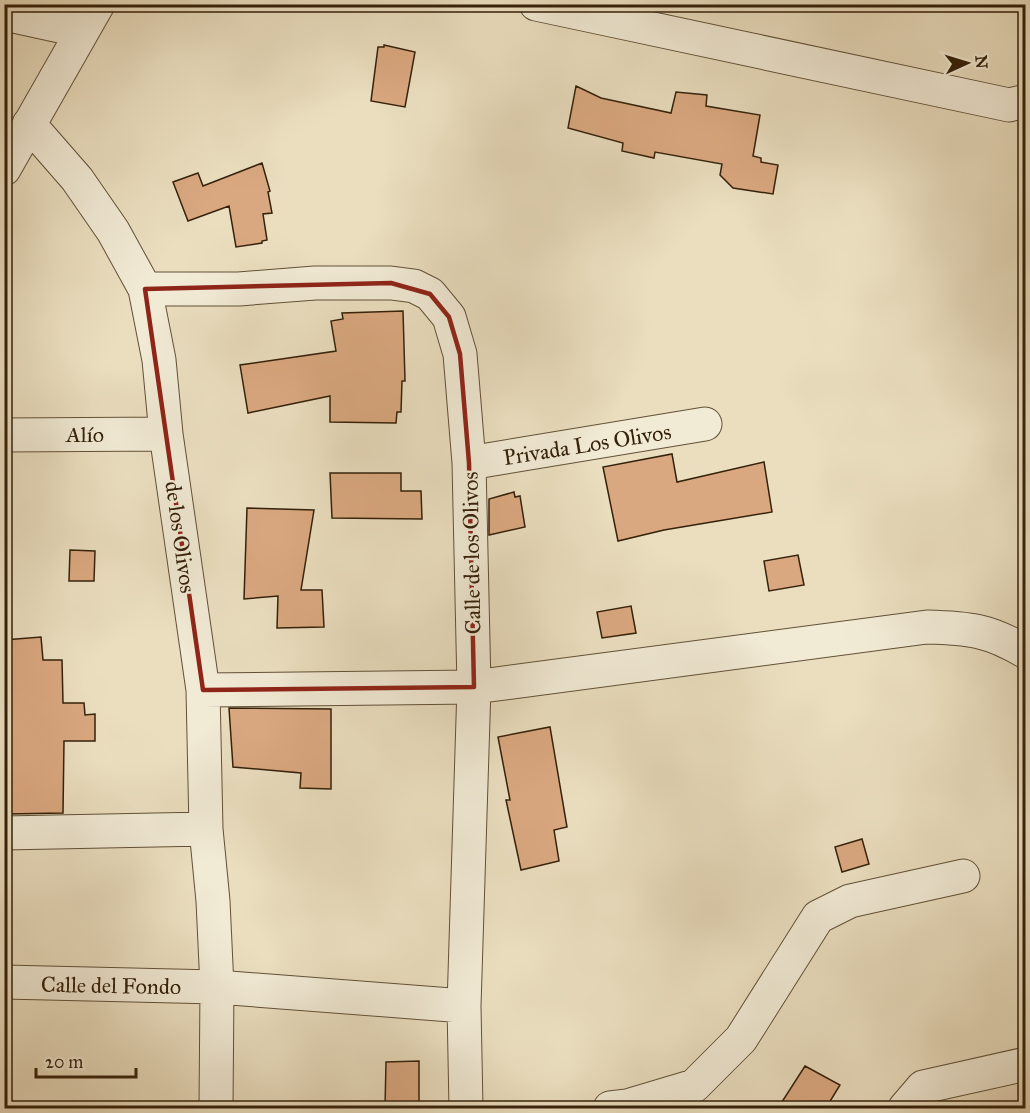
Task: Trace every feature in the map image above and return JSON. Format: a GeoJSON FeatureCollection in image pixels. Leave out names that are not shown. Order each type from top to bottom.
{"type":"FeatureCollection","features":[{"type":"Feature","properties":{"kind":"street"},"geometry":{"type":"LineString","coordinates":[[536,4],[1009,105],[1026,101]]}},
{"type":"Feature","properties":{"kind":"street"},"geometry":{"type":"LineString","coordinates":[[4,14],[90,17],[4,169]]}},
{"type":"Feature","properties":{"kind":"street","name":"de los Olivos"},"geometry":{"type":"LineString","coordinates":[[29,124],[77,179],[113,231],[145,289],[159,360],[166,434],[203,690],[206,829],[213,901],[217,987],[216,1108]]}},
{"type":"Feature","properties":{"kind":"street","name":"Calle de los Olivos"},"geometry":{"type":"LineString","coordinates":[[145,289],[239,289],[315,283],[391,283],[414,286],[430,294],[449,318],[460,354],[470,464],[474,687],[464,1006],[466,1108]]}},
{"type":"Feature","properties":{"kind":"street","name":"Privada Los Olivos"},"geometry":{"type":"LineString","coordinates":[[470,464],[705,424]]}},
{"type":"Feature","properties":{"kind":"street","name":"Alío"},"geometry":{"type":"LineString","coordinates":[[4,435],[166,434]]}},
{"type":"Feature","properties":{"kind":"street"},"geometry":{"type":"LineString","coordinates":[[203,690],[474,687],[927,627],[967,628],[1004,639],[1026,652]]}},
{"type":"Feature","properties":{"kind":"street"},"geometry":{"type":"LineString","coordinates":[[4,833],[206,829]]}},
{"type":"Feature","properties":{"kind":"street"},"geometry":{"type":"LineString","coordinates":[[610,1108],[627,1106],[694,1086],[741,1039],[818,918],[850,901],[963,876]]}},
{"type":"Feature","properties":{"kind":"street","name":"Calle del Fondo"},"geometry":{"type":"LineString","coordinates":[[4,982],[217,987],[464,1006]]}},
{"type":"Feature","properties":{"kind":"street"},"geometry":{"type":"LineString","coordinates":[[905,1108],[923,1087],[1026,1064]]}},
{"type":"Feature","properties":{"kind":"highlighted area"},"geometry":{"type":"Polygon","coordinates":[[[391,283],[430,294],[449,317],[460,354],[469,463],[474,687],[203,690],[145,289],[391,283]]]}},
{"type":"Feature","properties":{"kind":"building"},"geometry":{"type":"Polygon","coordinates":[[[384,45],[415,52],[405,107],[371,101],[378,47],[384,47],[384,45]]]}},
{"type":"Feature","properties":{"kind":"building"},"geometry":{"type":"Polygon","coordinates":[[[576,86],[601,98],[671,113],[676,92],[707,95],[706,106],[760,115],[753,156],[761,158],[761,162],[778,165],[773,194],[733,188],[720,175],[722,164],[655,152],[654,158],[622,151],[623,143],[568,128],[576,86]]]}},
{"type":"Feature","properties":{"kind":"building"},"geometry":{"type":"Polygon","coordinates":[[[262,163],[270,191],[268,192],[272,213],[263,214],[267,240],[262,243],[236,247],[229,206],[188,221],[173,182],[198,173],[203,186],[262,163]]]}},
{"type":"Feature","properties":{"kind":"building"},"geometry":{"type":"Polygon","coordinates":[[[403,311],[405,381],[402,381],[401,412],[397,412],[396,423],[330,422],[330,396],[248,413],[240,365],[336,351],[331,321],[343,319],[342,313],[403,311]]]}},
{"type":"Feature","properties":{"kind":"building"},"geometry":{"type":"Polygon","coordinates":[[[672,454],[677,482],[764,462],[772,512],[664,530],[618,541],[603,467],[672,454]]]}},
{"type":"Feature","properties":{"kind":"building"},"geometry":{"type":"Polygon","coordinates":[[[330,473],[401,473],[401,491],[421,491],[422,519],[332,518],[330,473]]]}},
{"type":"Feature","properties":{"kind":"building"},"geometry":{"type":"Polygon","coordinates":[[[514,492],[515,497],[520,496],[525,527],[489,535],[489,499],[514,492]]]}},
{"type":"Feature","properties":{"kind":"building"},"geometry":{"type":"Polygon","coordinates":[[[247,508],[314,510],[301,590],[322,590],[324,627],[277,628],[278,596],[244,599],[247,508]]]}},
{"type":"Feature","properties":{"kind":"building"},"geometry":{"type":"Polygon","coordinates":[[[70,550],[95,551],[94,581],[69,581],[70,550]]]}},
{"type":"Feature","properties":{"kind":"building"},"geometry":{"type":"Polygon","coordinates":[[[798,555],[804,585],[769,591],[764,561],[798,555]]]}},
{"type":"Feature","properties":{"kind":"building"},"geometry":{"type":"Polygon","coordinates":[[[631,606],[636,633],[602,638],[597,612],[631,606]]]}},
{"type":"Feature","properties":{"kind":"building"},"geometry":{"type":"Polygon","coordinates":[[[41,637],[43,660],[62,660],[63,703],[84,703],[85,715],[95,714],[95,741],[64,741],[63,813],[7,814],[4,813],[4,777],[10,777],[9,681],[4,681],[4,640],[41,637]]]}},
{"type":"Feature","properties":{"kind":"building"},"geometry":{"type":"Polygon","coordinates":[[[229,708],[331,709],[331,789],[300,788],[301,773],[233,767],[229,708]]]}},
{"type":"Feature","properties":{"kind":"building"},"geometry":{"type":"Polygon","coordinates":[[[550,727],[567,827],[554,830],[559,861],[521,870],[506,800],[510,800],[498,737],[550,727]]]}},
{"type":"Feature","properties":{"kind":"building"},"geometry":{"type":"Polygon","coordinates":[[[862,839],[869,864],[842,872],[835,847],[862,839]]]}},
{"type":"Feature","properties":{"kind":"building"},"geometry":{"type":"Polygon","coordinates":[[[419,1061],[419,1108],[385,1108],[386,1062],[419,1061]]]}},
{"type":"Feature","properties":{"kind":"building"},"geometry":{"type":"Polygon","coordinates":[[[805,1066],[840,1085],[826,1108],[778,1108],[805,1066]]]}}]}
